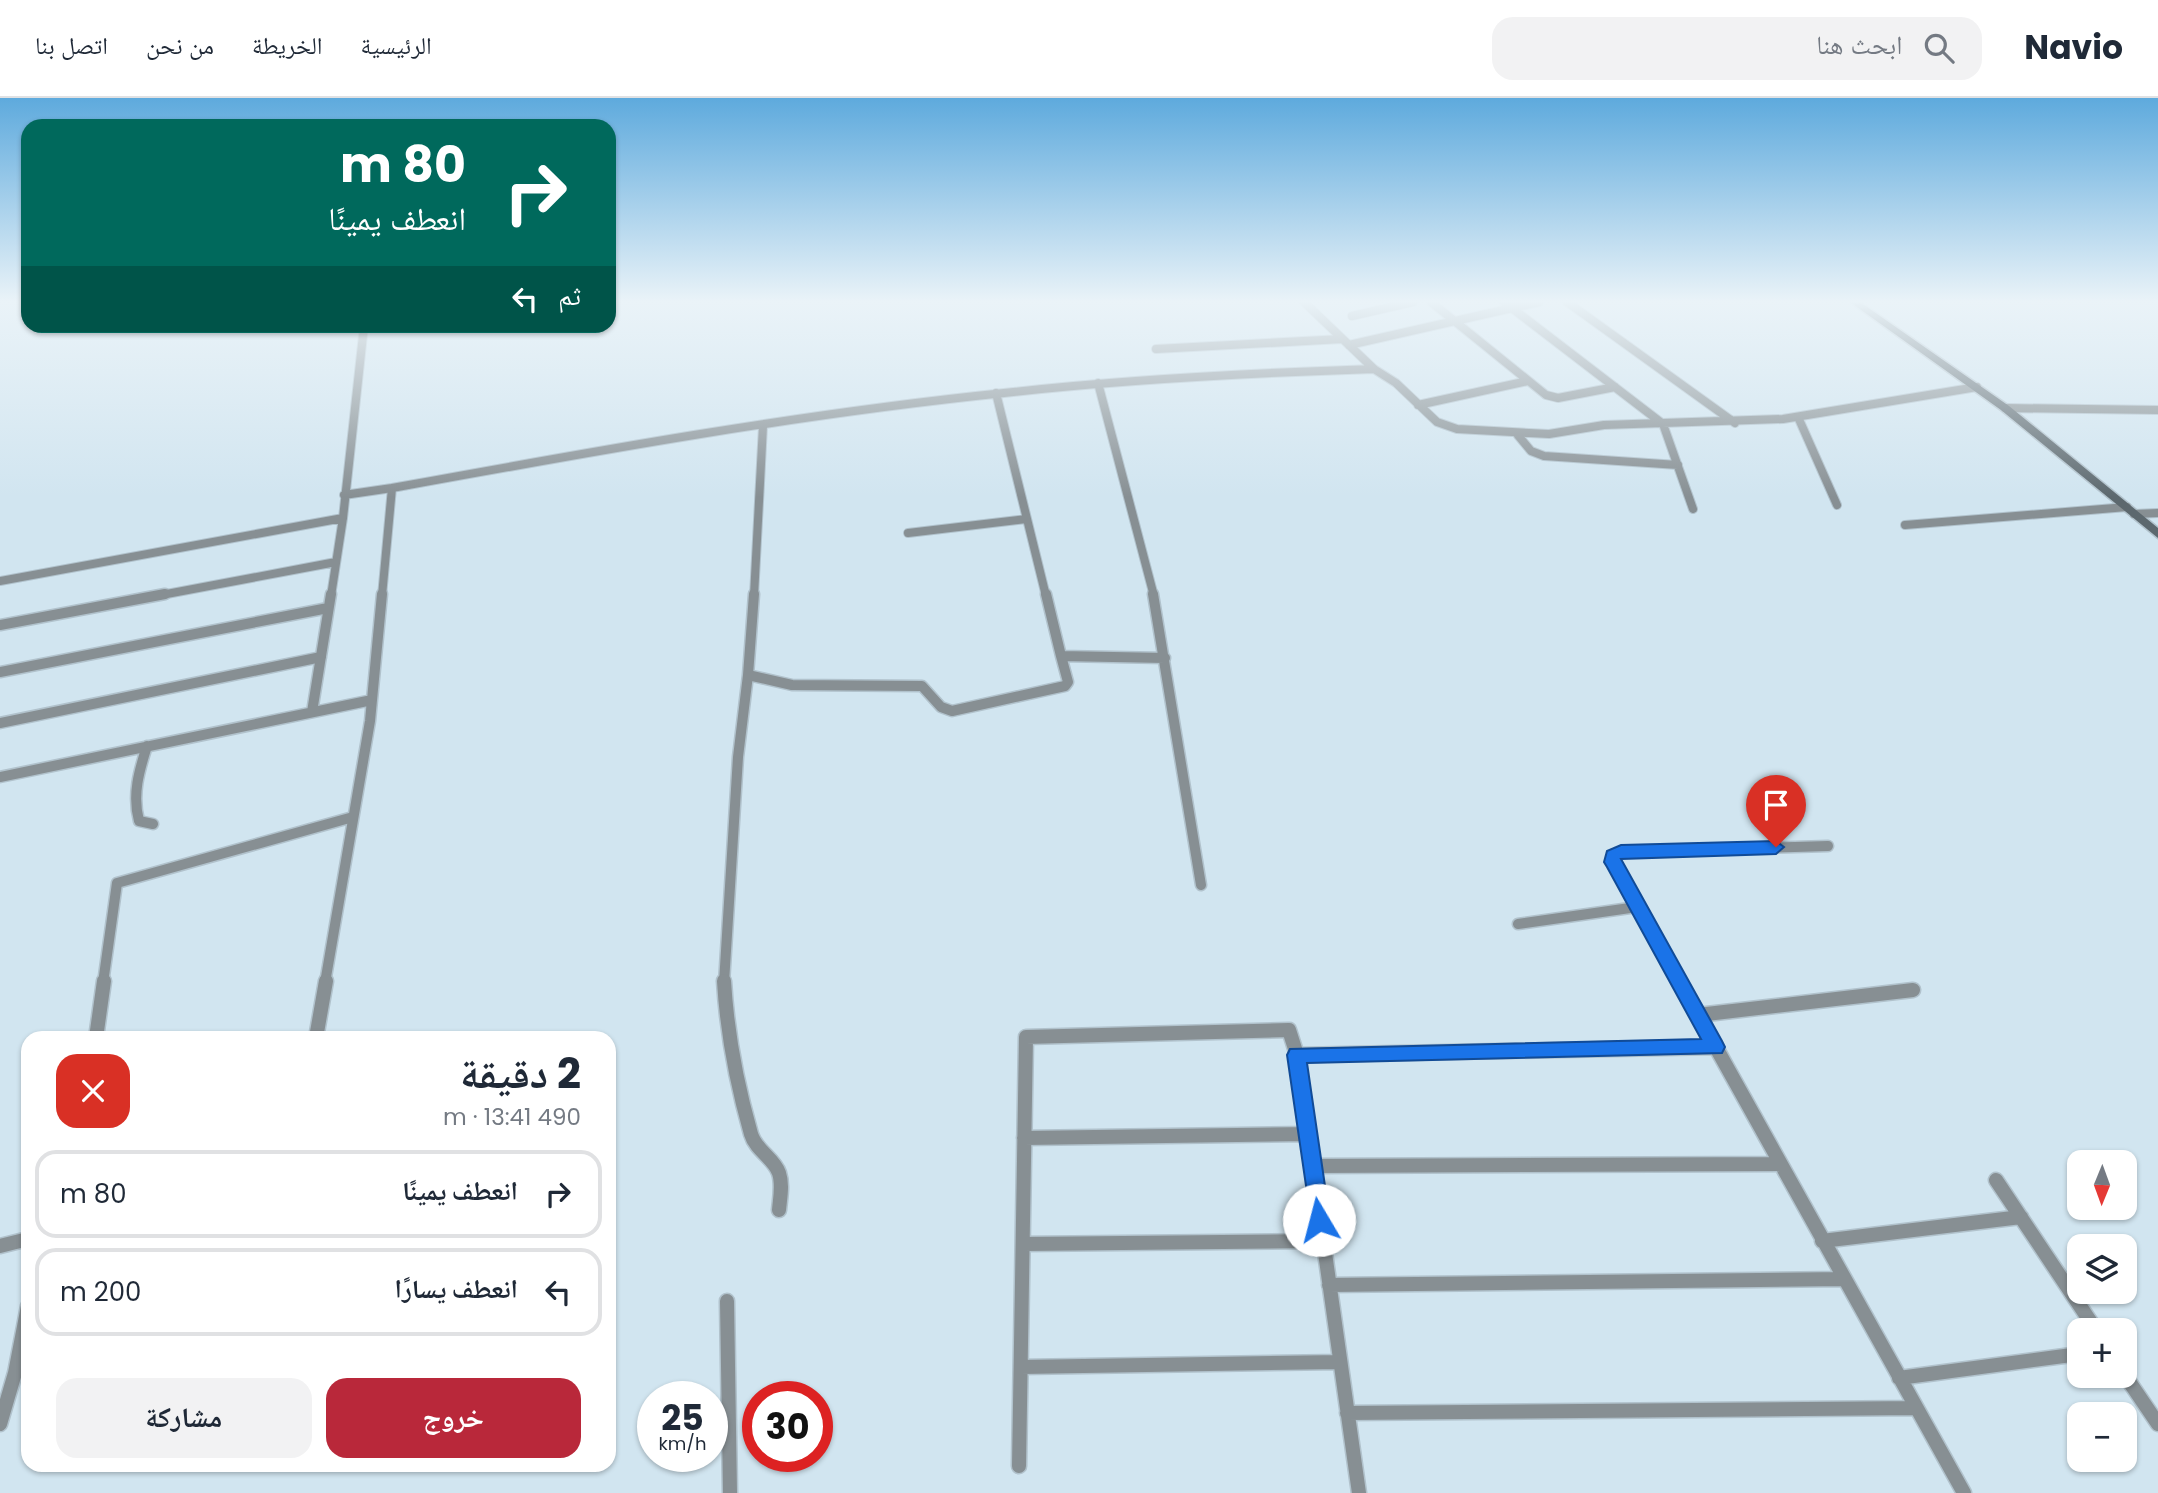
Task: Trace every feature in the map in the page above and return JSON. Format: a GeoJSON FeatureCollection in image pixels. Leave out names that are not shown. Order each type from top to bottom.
{"type":"FeatureCollection","features":[{"type":"Feature","properties":{"kind":"main road"},"geometry":{"type":"LineString","coordinates":[[1949,367],[2006,408],[2158,534]]}},
{"type":"Feature","properties":{"kind":"street"},"geometry":{"type":"LineString","coordinates":[[312,712],[342,518],[359,367]]}},
{"type":"Feature","properties":{"kind":"street"},"geometry":{"type":"LineString","coordinates":[[1511,367],[1546,395],[1558,398],[1615,387]]}},
{"type":"Feature","properties":{"kind":"street"},"geometry":{"type":"LineString","coordinates":[[1589,367],[1664,424],[1693,509]]}},
{"type":"Feature","properties":{"kind":"street"},"geometry":{"type":"LineString","coordinates":[[1658,367],[1735,422]]}},
{"type":"Feature","properties":{"kind":"street"},"geometry":{"type":"LineString","coordinates":[[344,495],[592,450],[996,393],[1275,370],[1374,369],[1395,383],[1446,427],[1549,434],[1604,425],[1735,422],[1798,417],[1978,387]]}},
{"type":"Feature","properties":{"kind":"street"},"geometry":{"type":"LineString","coordinates":[[1418,405],[1528,381]]}},
{"type":"Feature","properties":{"kind":"street"},"geometry":{"type":"LineString","coordinates":[[1098,383],[1158,612],[1201,885]]}},
{"type":"Feature","properties":{"kind":"street"},"geometry":{"type":"LineString","coordinates":[[748,675],[792,685],[922,686],[941,707],[952,711],[1065,686],[1068,682],[996,393]]}},
{"type":"Feature","properties":{"kind":"street"},"geometry":{"type":"LineString","coordinates":[[2006,408],[2158,410]]}},
{"type":"Feature","properties":{"kind":"street"},"geometry":{"type":"LineString","coordinates":[[1798,417],[1837,505]]}},
{"type":"Feature","properties":{"kind":"street"},"geometry":{"type":"LineString","coordinates":[[763,426],[756,523],[755,608],[736,783],[724,983],[736,1075],[752,1138],[760,1152],[778,1170],[781,1185],[779,1210]]}},
{"type":"Feature","properties":{"kind":"street"},"geometry":{"type":"LineString","coordinates":[[1516,433],[1531,451],[1544,456],[1678,465]]}},
{"type":"Feature","properties":{"kind":"street"},"geometry":{"type":"LineString","coordinates":[[317,1031],[372,700],[392,488]]}},
{"type":"Feature","properties":{"kind":"street"},"geometry":{"type":"LineString","coordinates":[[1905,525],[2130,511],[2158,513]]}},
{"type":"Feature","properties":{"kind":"street"},"geometry":{"type":"LineString","coordinates":[[0,581],[342,518]]}},
{"type":"Feature","properties":{"kind":"street"},"geometry":{"type":"LineString","coordinates":[[908,533],[1026,519]]}},
{"type":"Feature","properties":{"kind":"street"},"geometry":{"type":"LineString","coordinates":[[0,625],[335,562]]}},
{"type":"Feature","properties":{"kind":"street"},"geometry":{"type":"LineString","coordinates":[[0,673],[328,608]]}},
{"type":"Feature","properties":{"kind":"street"},"geometry":{"type":"LineString","coordinates":[[1061,656],[1165,658]]}},
{"type":"Feature","properties":{"kind":"street"},"geometry":{"type":"LineString","coordinates":[[0,723],[321,657]]}},
{"type":"Feature","properties":{"kind":"street"},"geometry":{"type":"LineString","coordinates":[[0,777],[372,700]]}},
{"type":"Feature","properties":{"kind":"street"},"geometry":{"type":"LineString","coordinates":[[147,746],[137,777],[137,813],[139,821],[153,824]]}},
{"type":"Feature","properties":{"kind":"street"},"geometry":{"type":"LineString","coordinates":[[97,1031],[117,883],[353,817]]}},
{"type":"Feature","properties":{"kind":"street"},"geometry":{"type":"LineString","coordinates":[[1828,846],[1621,852],[1613,855],[1613,862],[1964,1493]]}},
{"type":"Feature","properties":{"kind":"street"},"geometry":{"type":"LineString","coordinates":[[1518,924],[1637,906]]}},
{"type":"Feature","properties":{"kind":"street"},"geometry":{"type":"LineString","coordinates":[[1698,1015],[1913,990]]}},
{"type":"Feature","properties":{"kind":"street"},"geometry":{"type":"LineString","coordinates":[[1019,1466],[1026,1037],[1289,1030],[1297,1055],[1359,1493]]}},
{"type":"Feature","properties":{"kind":"street"},"geometry":{"type":"LineString","coordinates":[[1297,1055],[1715,1047]]}},
{"type":"Feature","properties":{"kind":"street"},"geometry":{"type":"LineString","coordinates":[[1024,1138],[1307,1134]]}},
{"type":"Feature","properties":{"kind":"street"},"geometry":{"type":"LineString","coordinates":[[1312,1166],[1780,1164]]}},
{"type":"Feature","properties":{"kind":"street"},"geometry":{"type":"LineString","coordinates":[[1996,1180],[2087,1318]]}},
{"type":"Feature","properties":{"kind":"street"},"geometry":{"type":"LineString","coordinates":[[1822,1241],[2021,1217]]}},
{"type":"Feature","properties":{"kind":"street"},"geometry":{"type":"LineString","coordinates":[[0,1245],[21,1240]]}},
{"type":"Feature","properties":{"kind":"street"},"geometry":{"type":"LineString","coordinates":[[1023,1244],[1322,1241]]}},
{"type":"Feature","properties":{"kind":"street"},"geometry":{"type":"LineString","coordinates":[[1329,1285],[1844,1279]]}},
{"type":"Feature","properties":{"kind":"street"},"geometry":{"type":"LineString","coordinates":[[727,1301],[730,1493]]}},
{"type":"Feature","properties":{"kind":"street"},"geometry":{"type":"LineString","coordinates":[[0,1423],[21,1342]]}},
{"type":"Feature","properties":{"kind":"street"},"geometry":{"type":"LineString","coordinates":[[1899,1378],[2067,1356]]}},
{"type":"Feature","properties":{"kind":"street"},"geometry":{"type":"LineString","coordinates":[[1021,1367],[1340,1363]]}},
{"type":"Feature","properties":{"kind":"street"},"geometry":{"type":"LineString","coordinates":[[2134,1388],[2158,1424]]}},
{"type":"Feature","properties":{"kind":"street"},"geometry":{"type":"LineString","coordinates":[[1348,1413],[1916,1408]]}},
{"type":"Feature","properties":{"kind":"route"},"geometry":{"type":"LineString","coordinates":[[1319,1220],[1297,1055],[1715,1047],[1613,862],[1613,855],[1621,852],[1776,847]]}}]}
